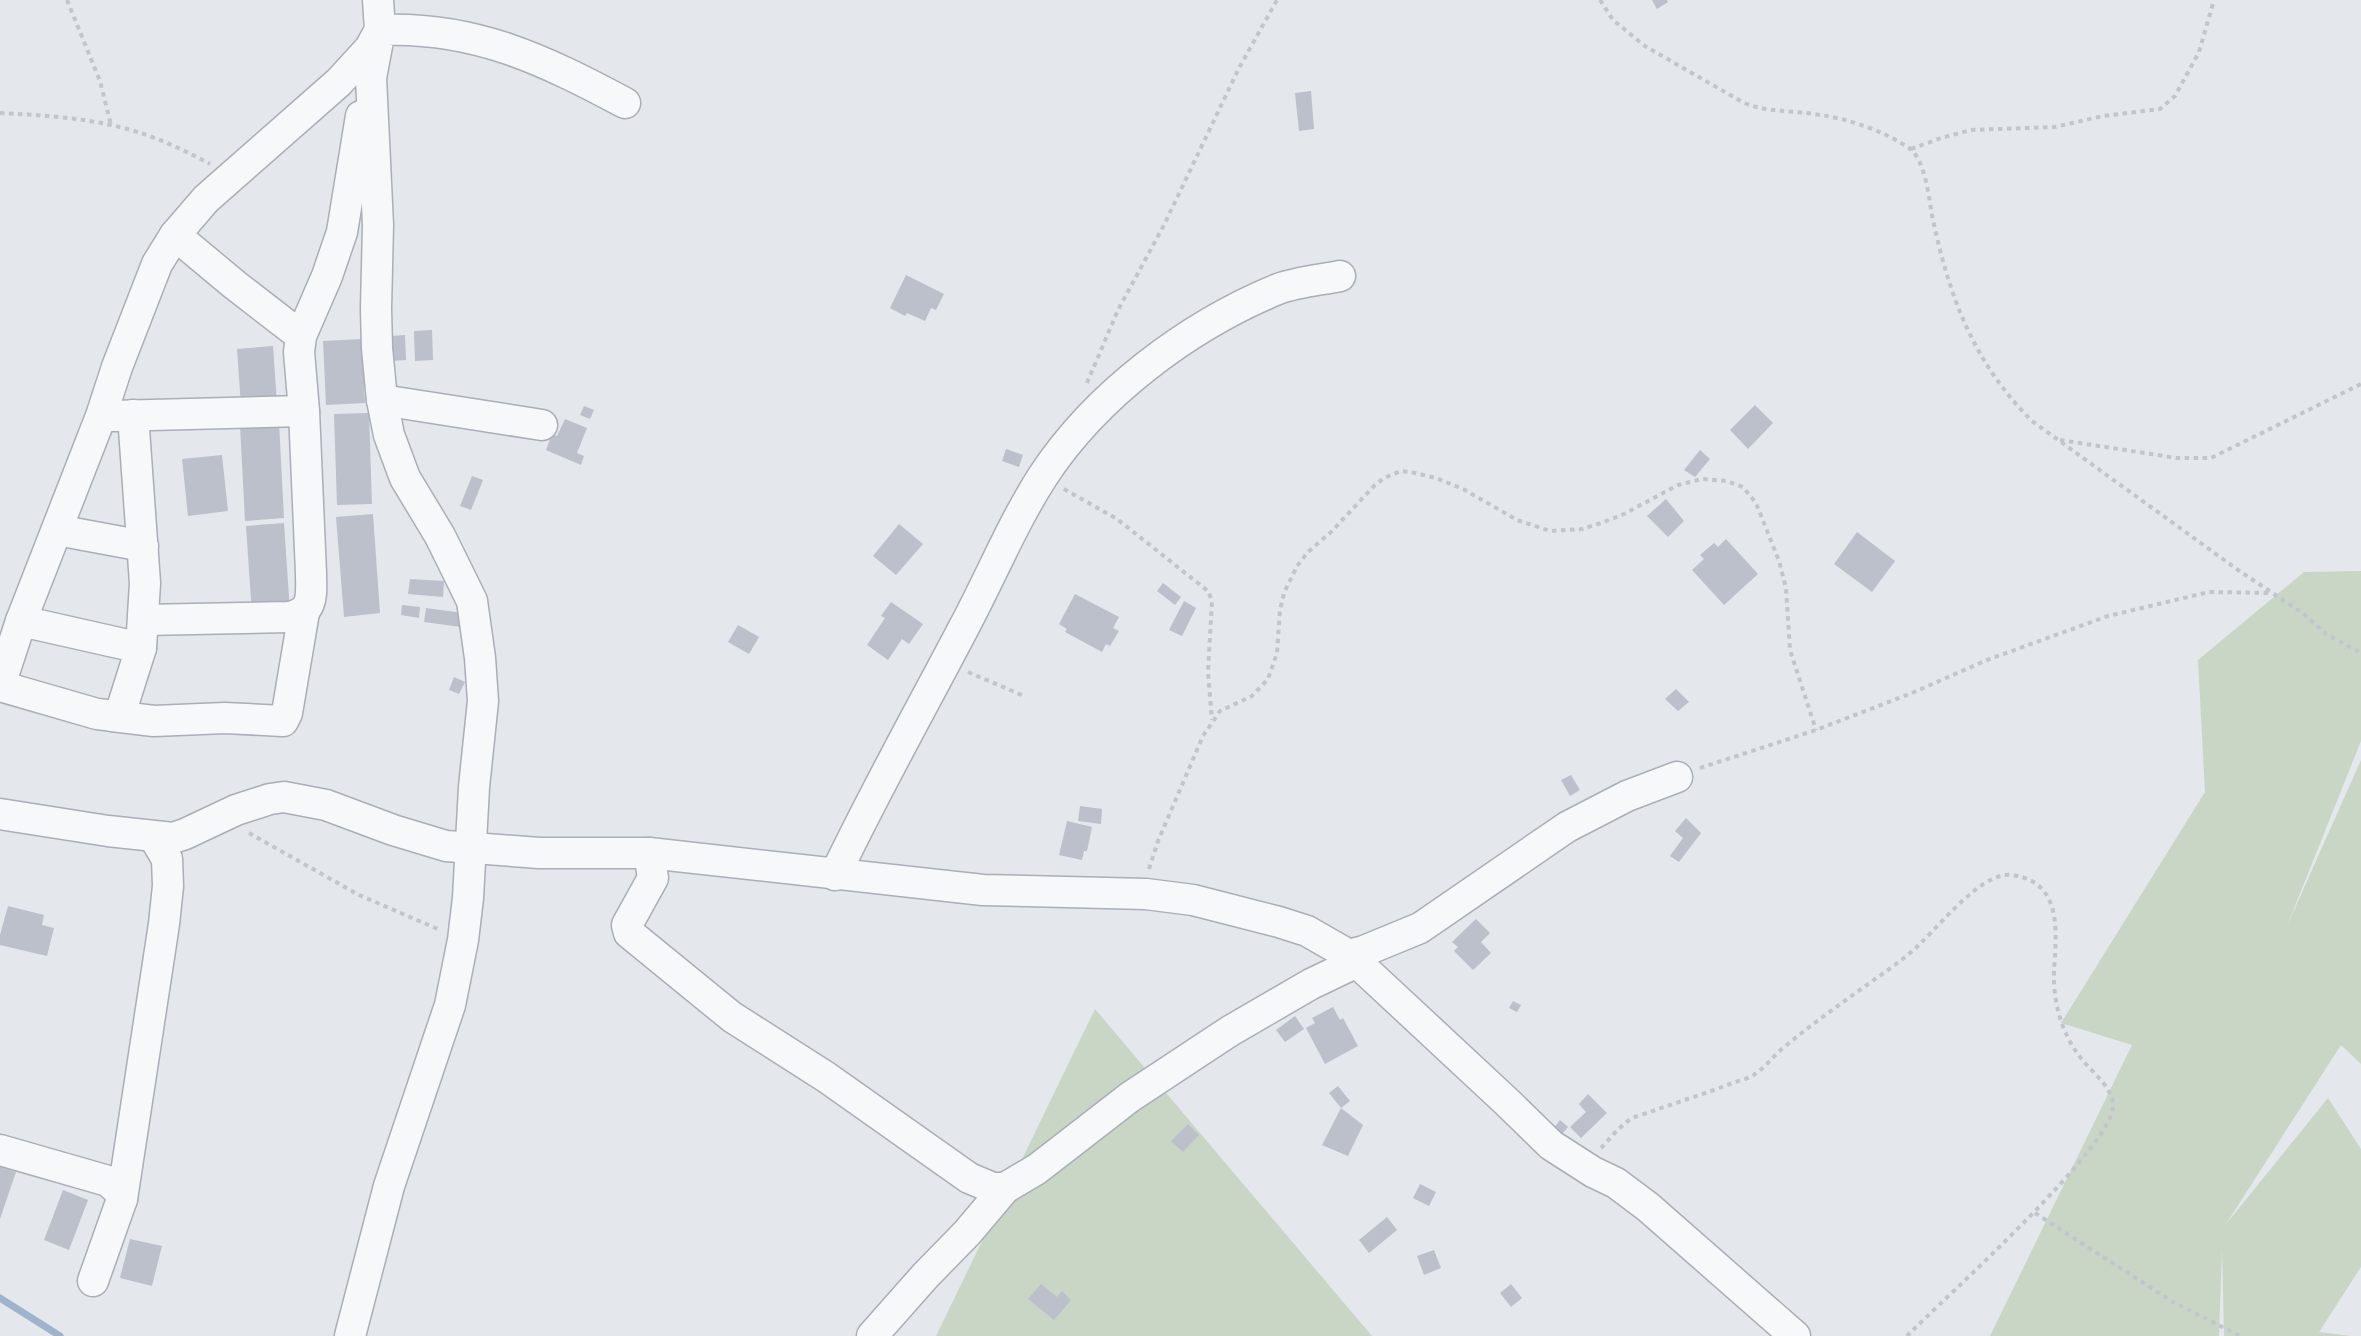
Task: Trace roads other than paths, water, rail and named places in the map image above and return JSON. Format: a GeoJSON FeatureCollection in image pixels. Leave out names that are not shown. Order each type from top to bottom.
{"type":"FeatureCollection","features":[{"type":"Feature","properties":{"kind":"street"},"geometry":{"type":"LineString","coordinates":[[378,0],[380,30],[357,136],[342,232],[327,276],[301,336],[299,364],[304,411],[311,594],[310,602],[304,612],[287,713],[283,721],[225,718],[154,721],[112,716],[97,714],[0,686],[21,621],[157,264],[175,235],[206,199],[339,82],[370,48],[380,30]]}},
{"type":"Feature","properties":{"kind":"street"},"geometry":{"type":"LineString","coordinates":[[380,30],[420,31],[492,42],[538,58],[626,103]]}},
{"type":"Feature","properties":{"kind":"street"},"geometry":{"type":"LineString","coordinates":[[350,1336],[389,1186],[450,1005],[463,940],[483,701],[472,601],[460,573],[405,478],[389,435],[382,400],[377,348],[378,225],[371,78]]}},
{"type":"Feature","properties":{"kind":"street"},"geometry":{"type":"LineString","coordinates":[[175,235],[301,336]]}},
{"type":"Feature","properties":{"kind":"street"},"geometry":{"type":"LineString","coordinates":[[835,875],[884,775],[1042,477],[1066,443],[1123,384],[1170,349],[1239,307],[1281,288],[1340,276]]}},
{"type":"Feature","properties":{"kind":"street"},"geometry":{"type":"LineString","coordinates":[[382,400],[542,425]]}},
{"type":"Feature","properties":{"kind":"street"},"geometry":{"type":"LineString","coordinates":[[101,416],[304,411]]}},
{"type":"Feature","properties":{"kind":"street"},"geometry":{"type":"LineString","coordinates":[[112,716],[121,711],[142,634],[145,583],[144,546],[133,415]]}},
{"type":"Feature","properties":{"kind":"street"},"geometry":{"type":"LineString","coordinates":[[57,530],[144,546]]}},
{"type":"Feature","properties":{"kind":"street"},"geometry":{"type":"LineString","coordinates":[[21,621],[142,634],[289,617],[304,612]]}},
{"type":"Feature","properties":{"kind":"street"},"geometry":{"type":"LineString","coordinates":[[872,1336],[967,1233],[1005,1188],[1037,1168],[1130,1097],[1230,1031],[1364,951],[1420,928],[1567,827],[1627,796],[1677,777]]}},
{"type":"Feature","properties":{"kind":"street"},"geometry":{"type":"LineString","coordinates":[[0,814],[173,838],[270,799],[298,798],[326,805],[393,830],[446,846],[539,853],[650,852],[983,891],[1146,894],[1193,900],[1279,922],[1307,931],[1353,959],[1551,1145],[1616,1183],[1648,1207],[1795,1336]]}},
{"type":"Feature","properties":{"kind":"street"},"geometry":{"type":"LineString","coordinates":[[93,1281],[122,1199],[168,886],[166,859],[154,837]]}},
{"type":"Feature","properties":{"kind":"street"},"geometry":{"type":"LineString","coordinates":[[650,852],[653,878],[627,924],[629,933],[732,1017],[826,1077],[963,1174],[993,1188],[1005,1188]]}},
{"type":"Feature","properties":{"kind":"street"},"geometry":{"type":"LineString","coordinates":[[0,1150],[108,1180],[122,1199]]}},
{"type":"Feature","properties":{"kind":"waterway"},"geometry":{"type":"LineString","coordinates":[[0,1298],[60,1336]]}}]}
